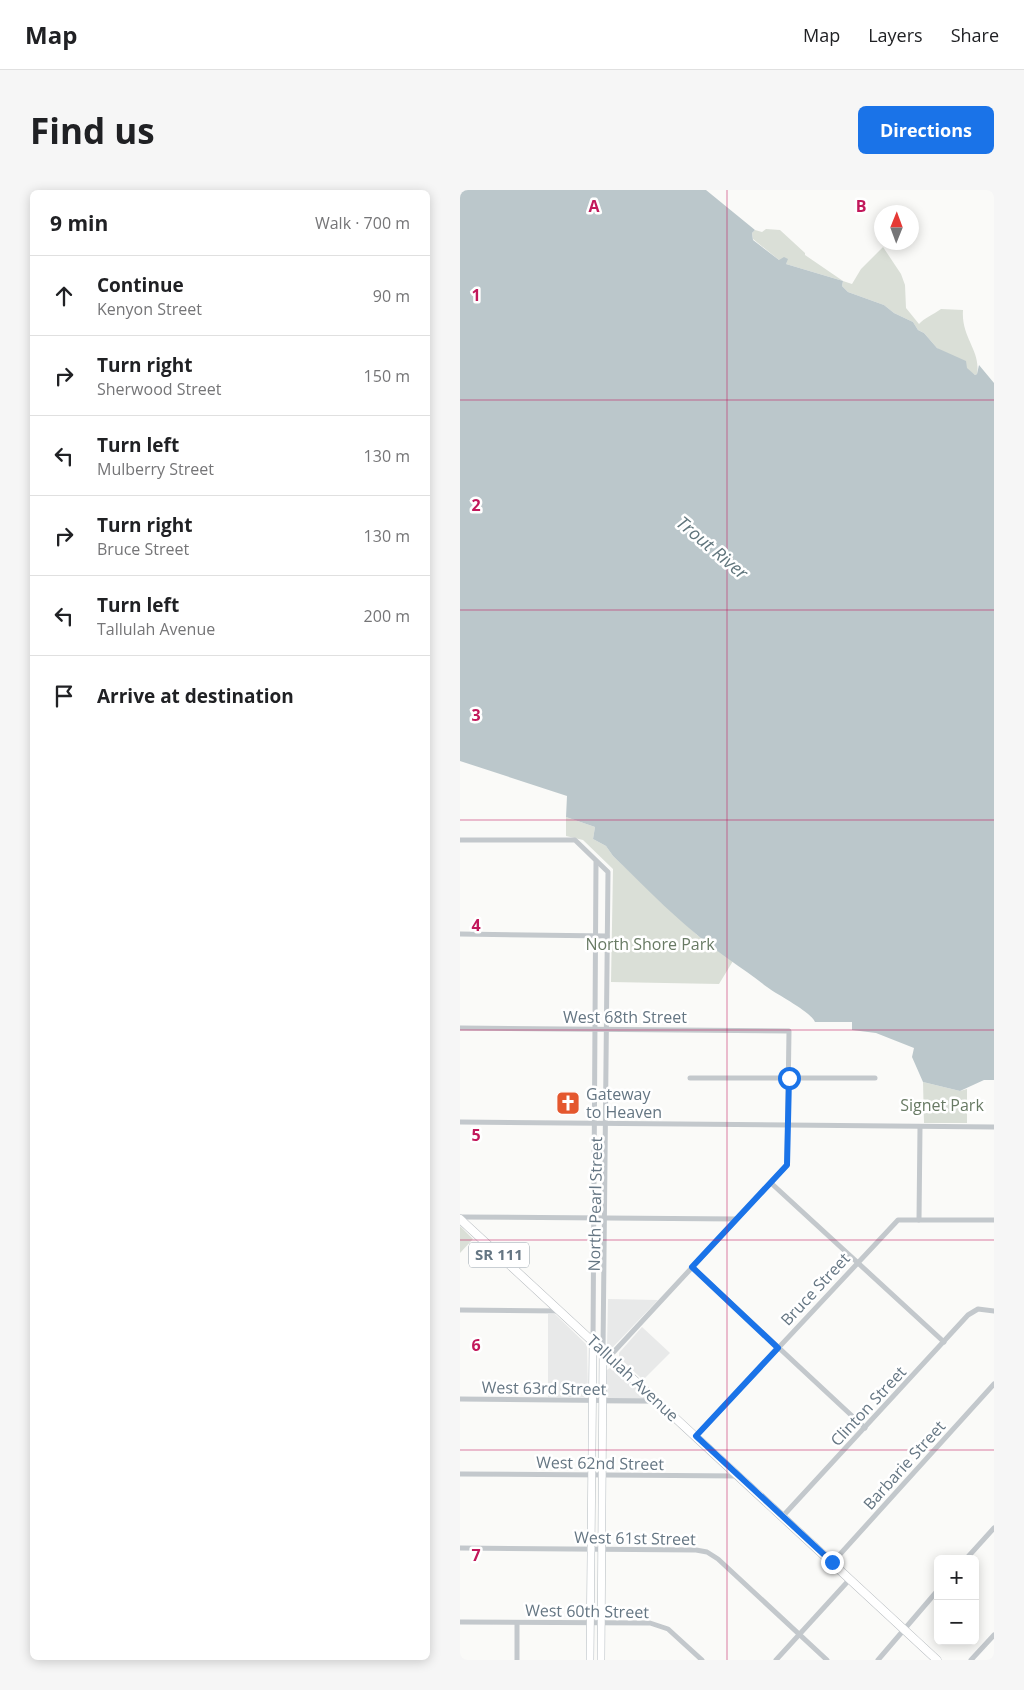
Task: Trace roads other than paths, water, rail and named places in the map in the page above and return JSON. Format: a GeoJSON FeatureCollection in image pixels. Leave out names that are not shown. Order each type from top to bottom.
{"type":"FeatureCollection","features":[{"type":"Feature","properties":{"kind":"main road","name":"Tallulah Avenue"},"geometry":{"type":"LineString","coordinates":[[460,1218],[938,1660]]}},
{"type":"Feature","properties":{"kind":"street"},"geometry":{"type":"LineString","coordinates":[[460,840],[575,840],[596,862]]}},
{"type":"Feature","properties":{"kind":"street","name":"North Pearl Street"},"geometry":{"type":"LineString","coordinates":[[590,1660],[596,1123],[596,862]]}},
{"type":"Feature","properties":{"kind":"street","name":"North Pearl Street"},"geometry":{"type":"LineString","coordinates":[[596,862],[608,872],[605,1218],[606,1354],[603,1401],[602,1660]]}},
{"type":"Feature","properties":{"kind":"street"},"geometry":{"type":"LineString","coordinates":[[460,934],[607,936]]}},
{"type":"Feature","properties":{"kind":"street","name":"West 68th Street"},"geometry":{"type":"LineString","coordinates":[[460,1028],[789,1031],[789,1078]]}},
{"type":"Feature","properties":{"kind":"street"},"geometry":{"type":"LineString","coordinates":[[690,1078],[875,1078]]}},
{"type":"Feature","properties":{"kind":"street"},"geometry":{"type":"LineString","coordinates":[[606,1354],[692,1267],[787,1165],[789,1078]]}},
{"type":"Feature","properties":{"kind":"street"},"geometry":{"type":"LineString","coordinates":[[460,1122],[994,1128]]}},
{"type":"Feature","properties":{"kind":"street"},"geometry":{"type":"LineString","coordinates":[[918,1220],[920,1127]]}},
{"type":"Feature","properties":{"kind":"street"},"geometry":{"type":"LineString","coordinates":[[771,1182],[944,1342]]}},
{"type":"Feature","properties":{"kind":"street"},"geometry":{"type":"LineString","coordinates":[[460,1218],[737,1219]]}},
{"type":"Feature","properties":{"kind":"street","name":"Bruce Street"},"geometry":{"type":"LineString","coordinates":[[696,1436],[898,1220],[994,1220]]}},
{"type":"Feature","properties":{"kind":"street"},"geometry":{"type":"LineString","coordinates":[[692,1267],[864,1428]]}},
{"type":"Feature","properties":{"kind":"street","name":"Clinton Street"},"geometry":{"type":"LineString","coordinates":[[782,1517],[973,1311],[985,1309],[994,1311]]}},
{"type":"Feature","properties":{"kind":"street"},"geometry":{"type":"LineString","coordinates":[[460,1310],[560,1311]]}},
{"type":"Feature","properties":{"kind":"street","name":"Barbarie Street"},"geometry":{"type":"LineString","coordinates":[[832,1562],[994,1384]]}},
{"type":"Feature","properties":{"kind":"street","name":"West 63rd Street"},"geometry":{"type":"LineString","coordinates":[[460,1400],[658,1401]]}},
{"type":"Feature","properties":{"kind":"street","name":"West 62nd Street"},"geometry":{"type":"LineString","coordinates":[[460,1474],[739,1476]]}},
{"type":"Feature","properties":{"kind":"street"},"geometry":{"type":"LineString","coordinates":[[970,1555],[994,1528]]}},
{"type":"Feature","properties":{"kind":"street","name":"West 61st Street"},"geometry":{"type":"LineString","coordinates":[[460,1548],[707,1552],[718,1558],[827,1660]]}},
{"type":"Feature","properties":{"kind":"street"},"geometry":{"type":"LineString","coordinates":[[776,1660],[850,1579]]}},
{"type":"Feature","properties":{"kind":"street"},"geometry":{"type":"LineString","coordinates":[[878,1660],[934,1594]]}},
{"type":"Feature","properties":{"kind":"street","name":"West 60th Street"},"geometry":{"type":"LineString","coordinates":[[460,1622],[660,1625],[668,1629],[702,1660]]}},
{"type":"Feature","properties":{"kind":"street"},"geometry":{"type":"LineString","coordinates":[[517,1623],[517,1660]]}},
{"type":"Feature","properties":{"kind":"street"},"geometry":{"type":"LineString","coordinates":[[971,1660],[994,1635]]}},
{"type":"Feature","properties":{"kind":"water","name":"Trout River"},"geometry":{"type":"Polygon","coordinates":[[[460,190],[706,190],[755,230],[752,233],[753,240],[779,260],[784,257],[788,259],[786,264],[843,281],[842,286],[848,292],[884,305],[894,313],[913,322],[918,330],[924,333],[937,348],[966,361],[967,368],[975,375],[979,365],[994,383],[994,1080],[984,1080],[960,1091],[923,1082],[912,1057],[914,1048],[876,1033],[852,1030],[852,1022],[815,1022],[807,1013],[767,987],[685,925],[613,856],[606,846],[593,839],[595,827],[566,817],[567,796],[460,761],[460,190]]]}},
{"type":"Feature","properties":{"kind":"place","name":"Gateway to Heaven"},"geometry":{"type":"Point","coordinates":[568,1103]}},
{"type":"Feature","properties":{"kind":"park label","name":"North Shore Park"},"geometry":{"type":"Point","coordinates":[650,944]}},
{"type":"Feature","properties":{"kind":"park label","name":"Signet Park"},"geometry":{"type":"Point","coordinates":[942,1105]}}]}
